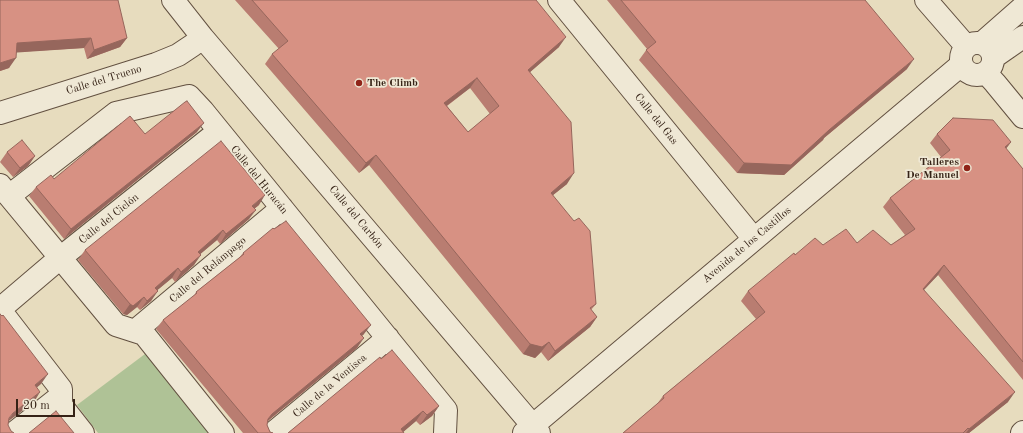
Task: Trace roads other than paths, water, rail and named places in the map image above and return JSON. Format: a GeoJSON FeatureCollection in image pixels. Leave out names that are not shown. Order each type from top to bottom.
{"type":"FeatureCollection","features":[{"type":"Feature","properties":{"kind":"street","name":"Calle del Carbón"},"geometry":{"type":"LineString","coordinates":[[173,0],[203,38],[532,431]]}},
{"type":"Feature","properties":{"kind":"street","name":"Calle del Gas"},"geometry":{"type":"LineString","coordinates":[[559,0],[754,239]]}},
{"type":"Feature","properties":{"kind":"street"},"geometry":{"type":"LineString","coordinates":[[926,0],[978,57],[1023,117]]}},
{"type":"Feature","properties":{"kind":"street","name":"Avenida de los Castillos"},"geometry":{"type":"LineString","coordinates":[[532,431],[754,239],[978,57],[1023,7]]}},
{"type":"Feature","properties":{"kind":"street","name":"Avenida de los Castillos"},"geometry":{"type":"LineString","coordinates":[[978,57],[1023,37]]}},
{"type":"Feature","properties":{"kind":"street","name":"Calle del Trueno"},"geometry":{"type":"LineString","coordinates":[[0,113],[156,64],[178,55],[203,38]]}},
{"type":"Feature","properties":{"kind":"street","name":"Calle del Huracán"},"geometry":{"type":"LineString","coordinates":[[5,191],[116,113],[189,96],[203,111],[446,410],[445,433]]}},
{"type":"Feature","properties":{"kind":"street","name":"Calle del Ciclón"},"geometry":{"type":"LineString","coordinates":[[0,310],[60,258],[219,131]]}},
{"type":"Feature","properties":{"kind":"street"},"geometry":{"type":"LineString","coordinates":[[5,191],[116,325],[144,334],[223,433]]}},
{"type":"Feature","properties":{"kind":"street","name":"Calle del Relámpago"},"geometry":{"type":"LineString","coordinates":[[135,331],[282,208]]}},
{"type":"Feature","properties":{"kind":"street"},"geometry":{"type":"LineString","coordinates":[[0,310],[61,389],[60,405],[83,433]]}},
{"type":"Feature","properties":{"kind":"street","name":"Calle de la Ventisca"},"geometry":{"type":"LineString","coordinates":[[273,433],[388,338]]}},
{"type":"Feature","properties":{"kind":"street"},"geometry":{"type":"LineString","coordinates":[[14,433],[61,396]]}},
{"type":"Feature","properties":{"kind":"place","name":"The Climb"},"geometry":{"type":"Point","coordinates":[359,83]}},
{"type":"Feature","properties":{"kind":"place","name":"Talleres De Manuel"},"geometry":{"type":"Point","coordinates":[967,168]}}]}
